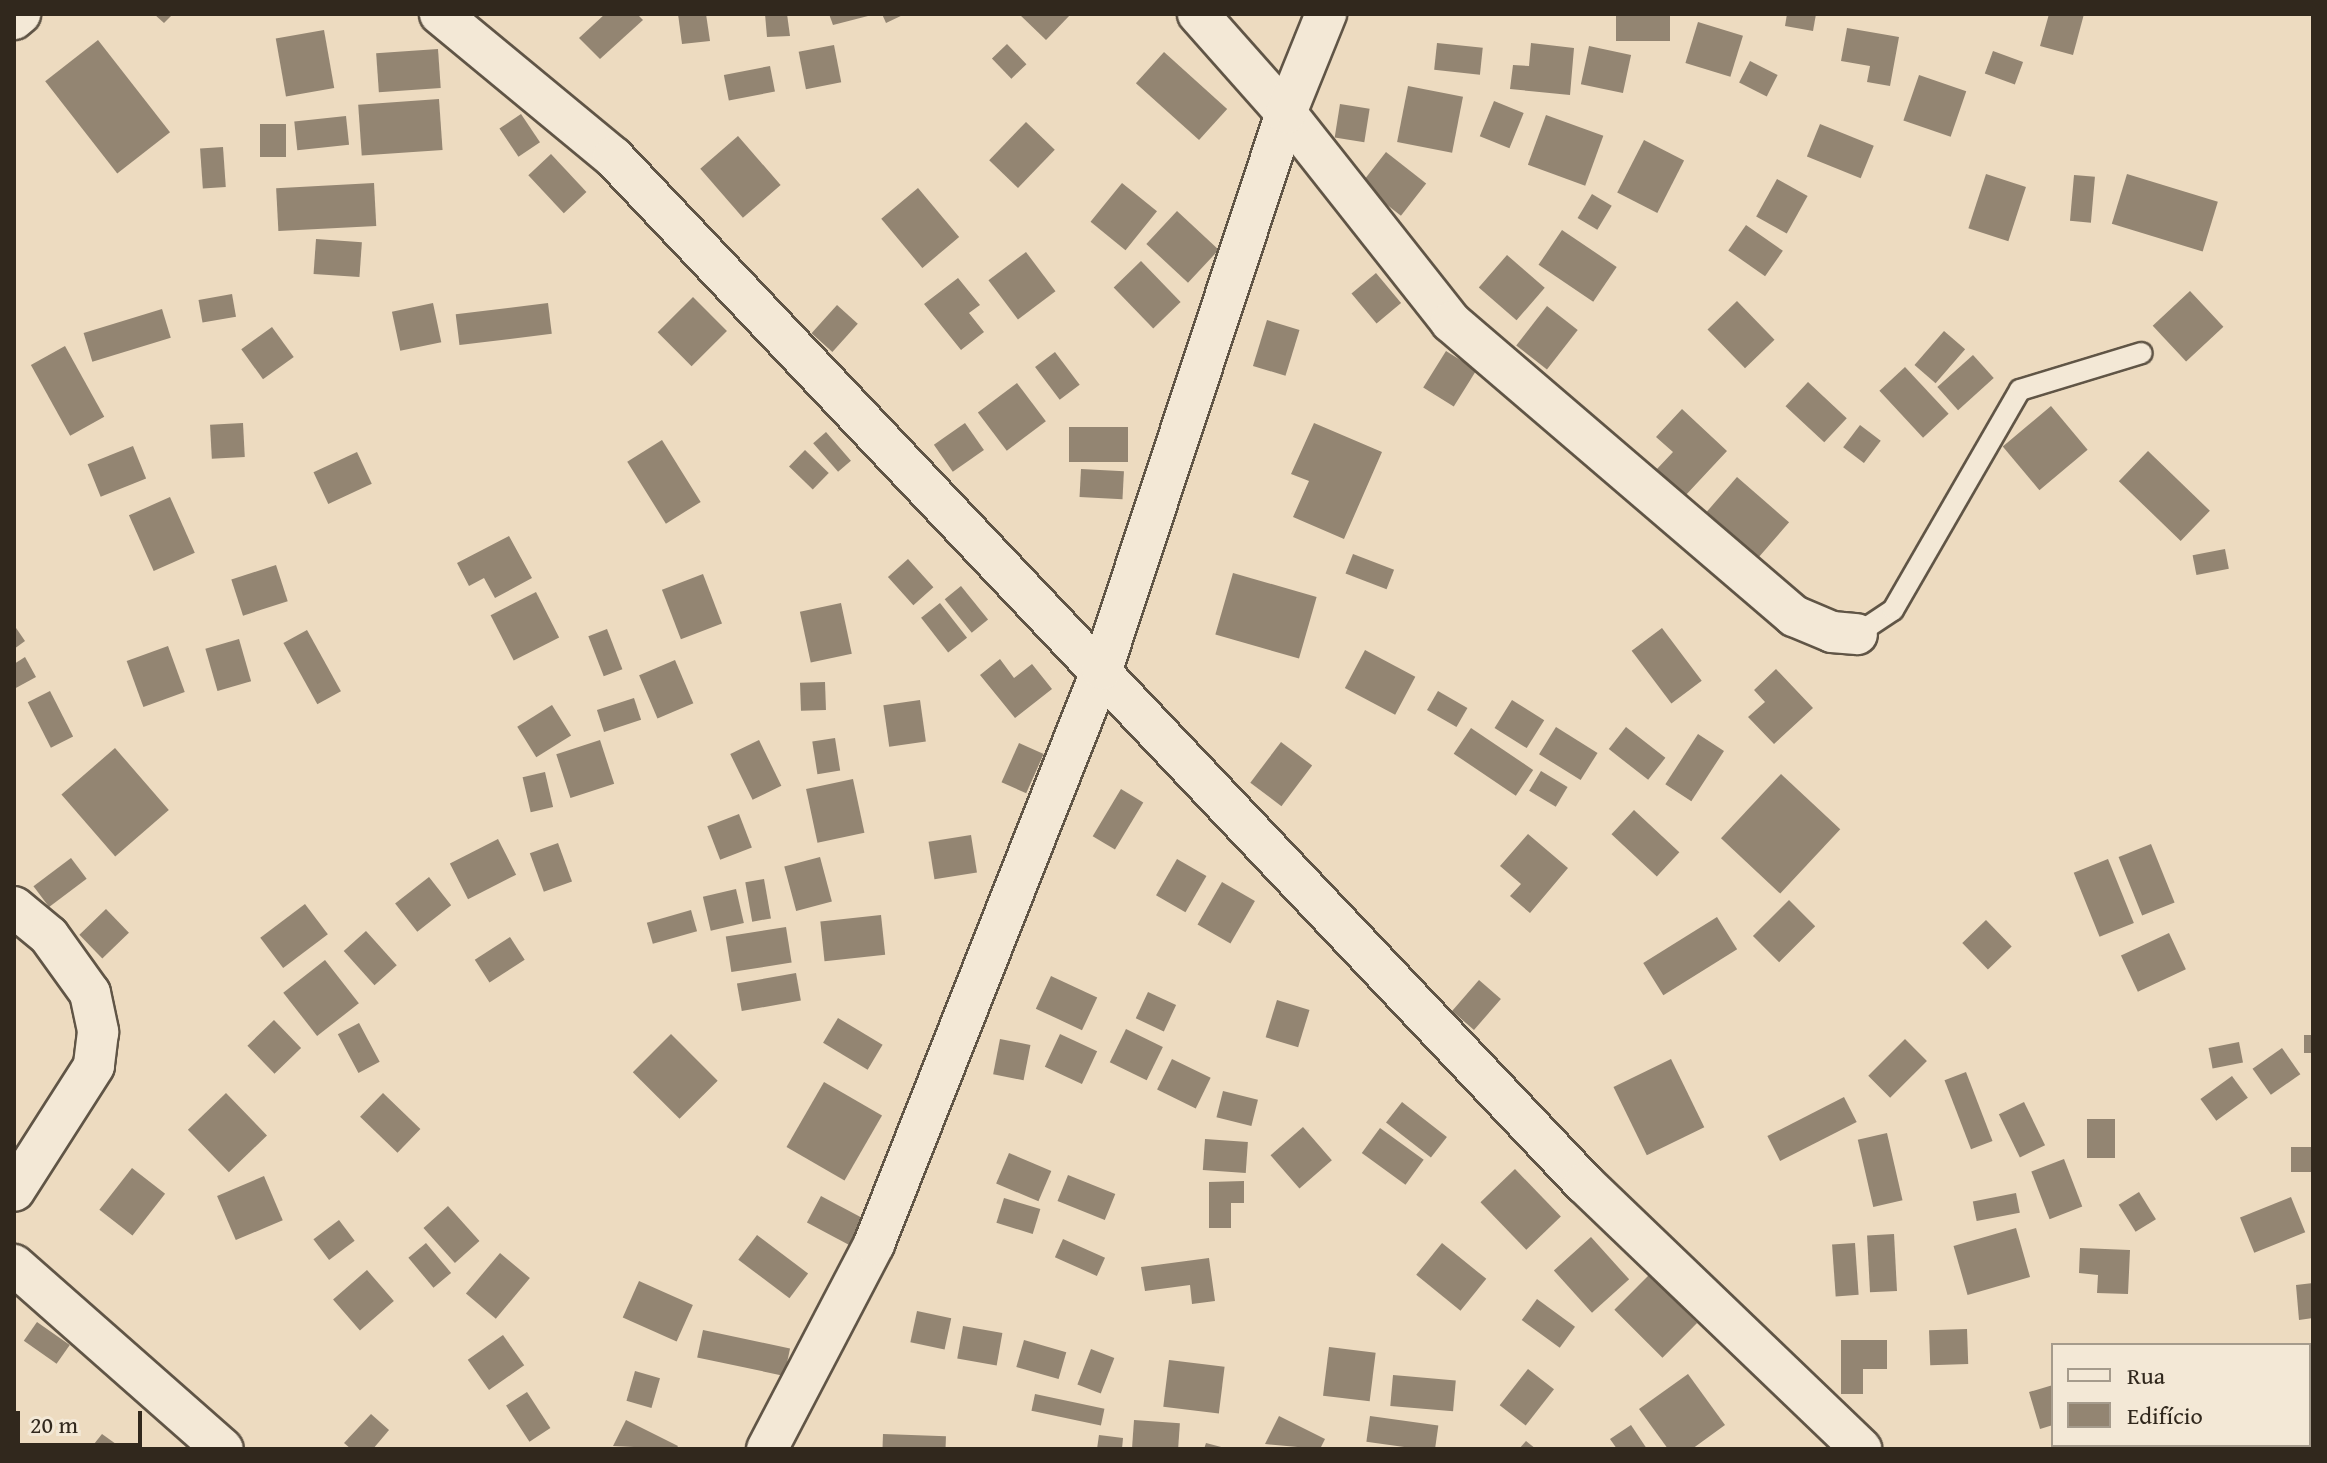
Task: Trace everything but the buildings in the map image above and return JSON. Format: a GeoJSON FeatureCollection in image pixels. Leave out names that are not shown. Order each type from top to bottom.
{"type":"FeatureCollection","features":[{"type":"Feature","properties":{"kind":"street"},"geometry":{"type":"LineString","coordinates":[[14,19],[20,14]]}},
{"type":"Feature","properties":{"kind":"street"},"geometry":{"type":"LineString","coordinates":[[440,14],[613,157],[1102,669],[1584,1183],[1861,1449]]}},
{"type":"Feature","properties":{"kind":"street"},"geometry":{"type":"LineString","coordinates":[[1198,14],[1286,113],[1451,322],[1794,616],[1832,632],[1857,634]]}},
{"type":"Feature","properties":{"kind":"street"},"geometry":{"type":"LineString","coordinates":[[767,1449],[874,1244],[1102,669],[1286,113],[1326,14]]}},
{"type":"Feature","properties":{"kind":"street"},"geometry":{"type":"LineString","coordinates":[[14,907],[49,936],[90,993],[98,1032],[94,1066],[14,1191]]}},
{"type":"Feature","properties":{"kind":"street"},"geometry":{"type":"LineString","coordinates":[[14,1265],[223,1449]]}},
{"type":"Feature","properties":{"kind":"lane"},"geometry":{"type":"LineString","coordinates":[[1857,634],[1893,610],[2020,390],[2142,353]]}}]}
